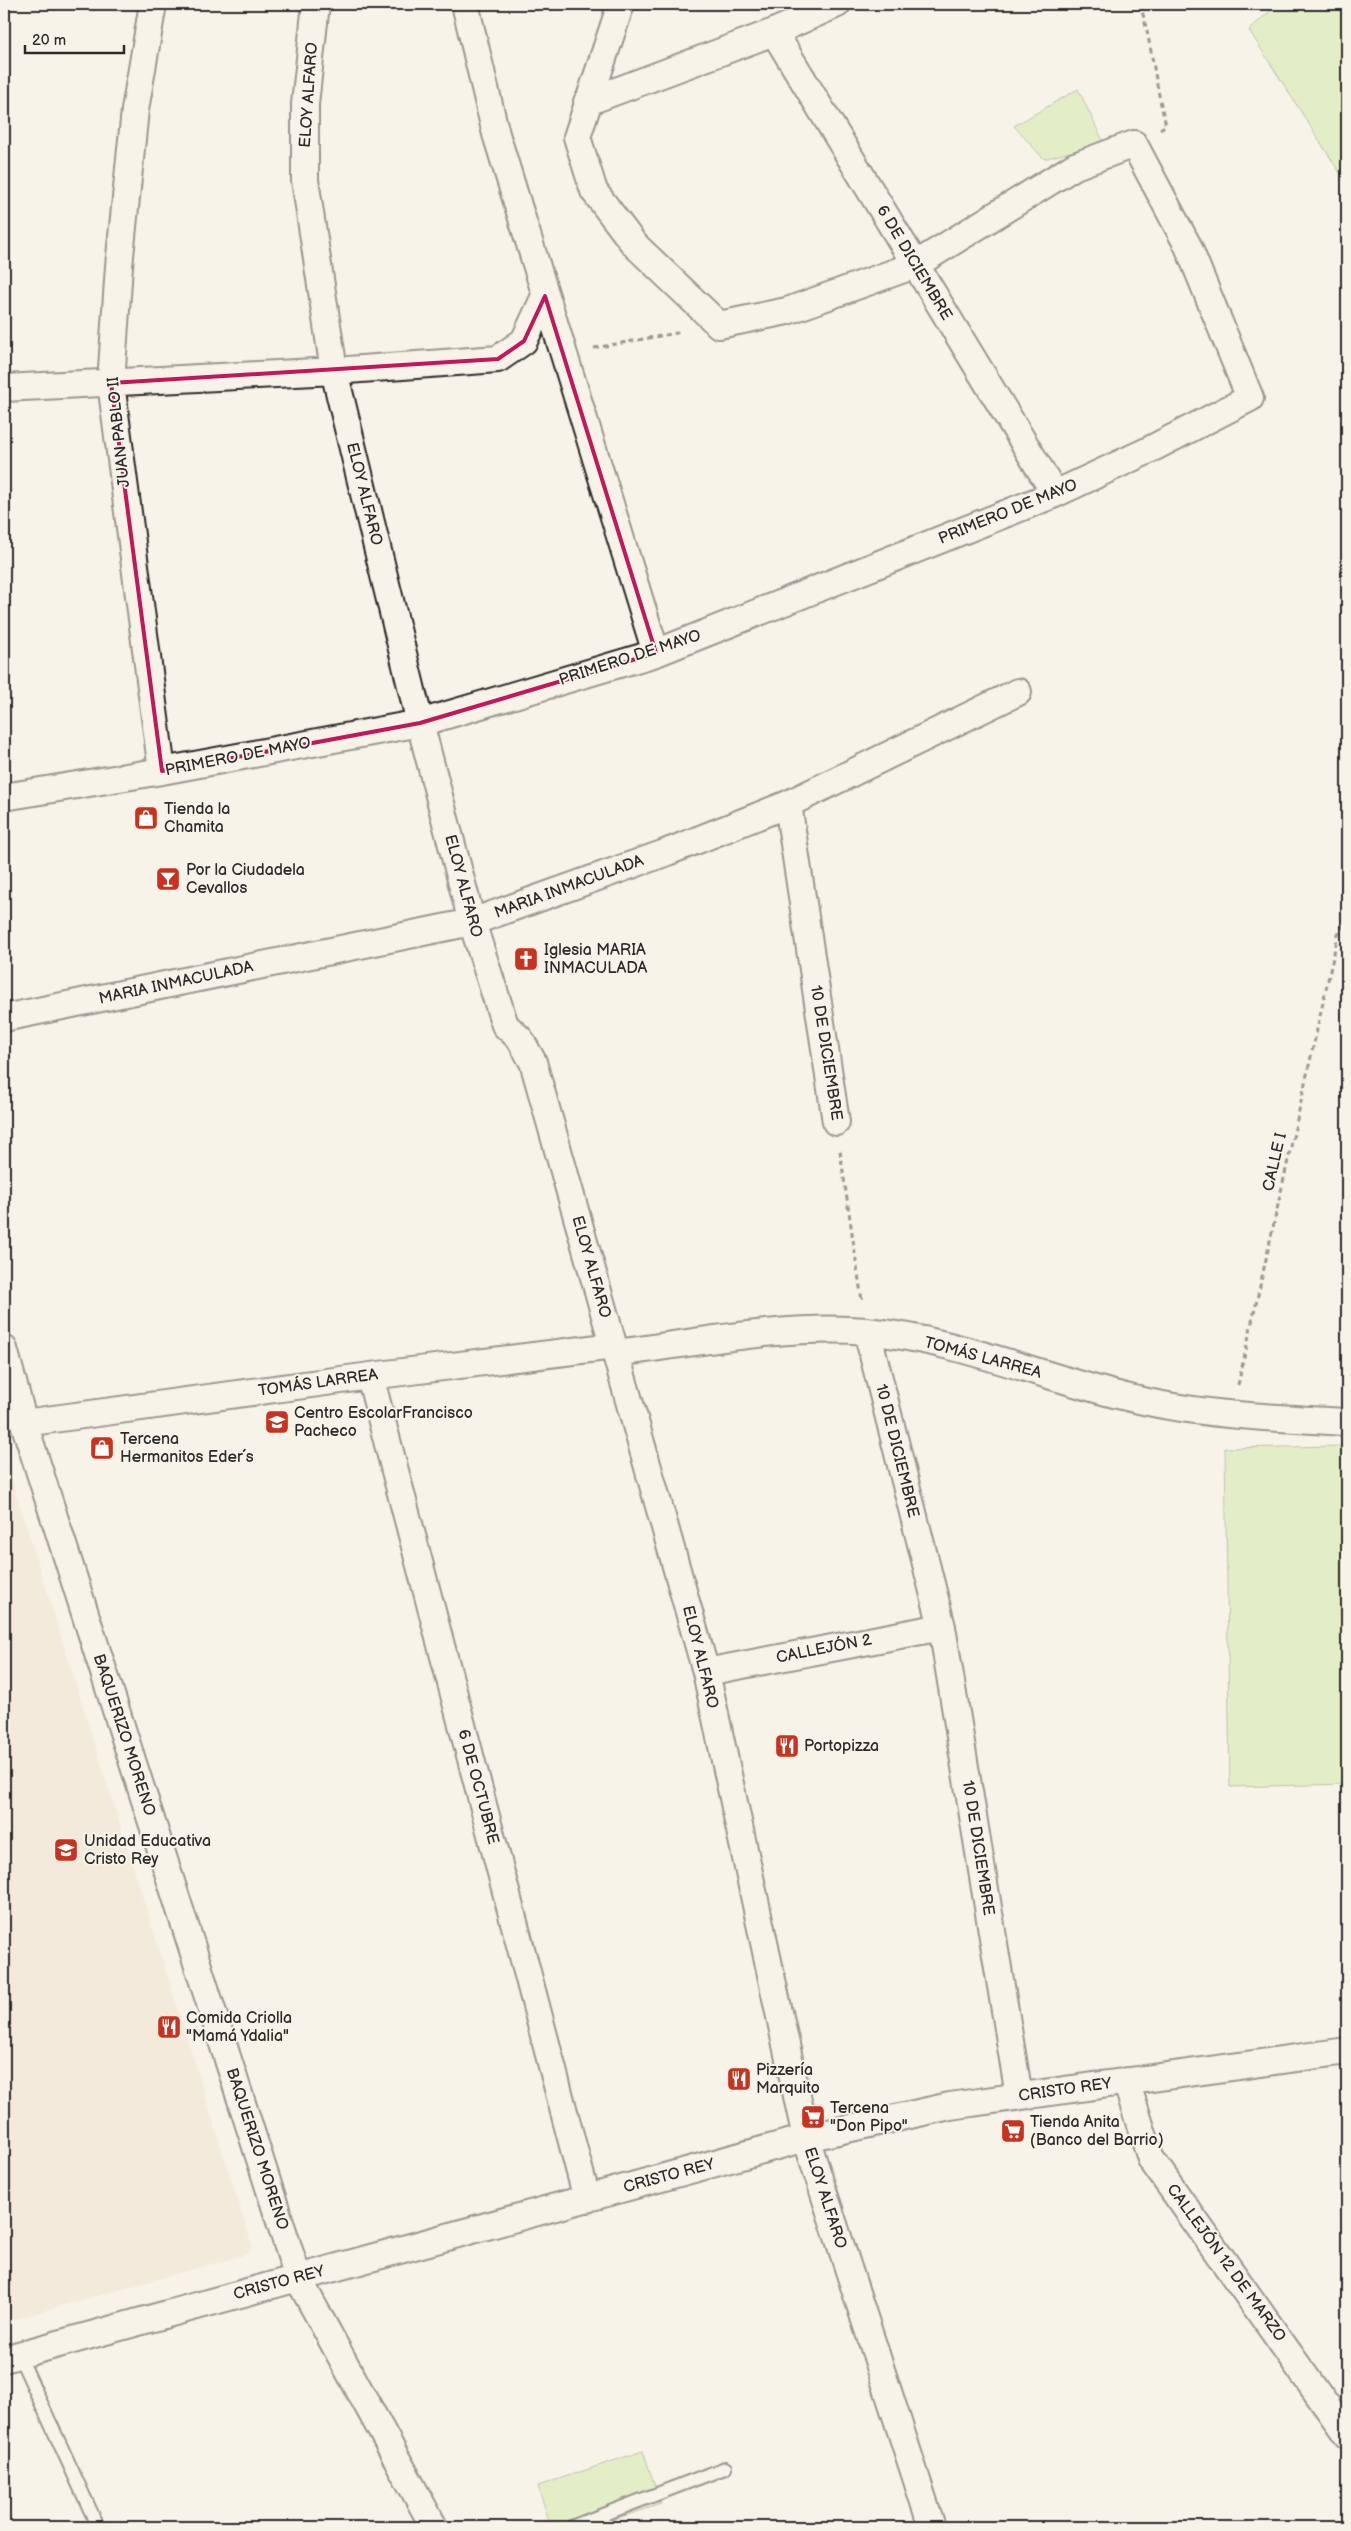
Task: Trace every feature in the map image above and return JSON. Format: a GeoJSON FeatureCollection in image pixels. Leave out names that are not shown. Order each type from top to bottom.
{"type":"FeatureCollection","features":[{"type":"Feature","properties":{"kind":"street","name":"JUAN PABLO II"},"geometry":{"type":"LineString","coordinates":[[153,4],[135,110],[119,266],[111,383],[162,771]]}},
{"type":"Feature","properties":{"kind":"street","name":"ELOY ALFARO"},"geometry":{"type":"LineString","coordinates":[[316,4],[305,104],[305,180],[334,370],[420,723],[472,922],[505,1025],[520,1040],[533,1062],[615,1350],[706,1672],[806,2138],[932,2527]]}},
{"type":"Feature","properties":{"kind":"street"},"geometry":{"type":"LineString","coordinates":[[465,4],[496,134],[656,653]]}},
{"type":"Feature","properties":{"kind":"street"},"geometry":{"type":"LineString","coordinates":[[621,4],[610,44],[587,102],[577,136],[594,191],[634,244],[719,325],[787,311],[915,265],[1075,166],[1134,144]]}},
{"type":"Feature","properties":{"kind":"street"},"geometry":{"type":"LineString","coordinates":[[587,102],[774,32],[837,4]]}},
{"type":"Feature","properties":{"kind":"street","name":"6 DE DICIEMBRE"},"geometry":{"type":"LineString","coordinates":[[774,32],[1056,494]]}},
{"type":"Feature","properties":{"kind":"street","name":"PRIMERO DE MAYO"},"geometry":{"type":"LineString","coordinates":[[4,797],[162,771],[420,723],[656,653],[1056,494],[1147,451],[1250,398],[1188,246],[1134,144]]}},
{"type":"Feature","properties":{"kind":"street"},"geometry":{"type":"LineString","coordinates":[[4,388],[498,359],[524,341],[546,296]]}},
{"type":"Feature","properties":{"kind":"street","name":"MARIA INMACULADA"},"geometry":{"type":"LineString","coordinates":[[4,1018],[472,922],[665,853],[788,804],[1018,692]]}},
{"type":"Feature","properties":{"kind":"street","name":"10 DE DICIEMBRE"},"geometry":{"type":"LineString","coordinates":[[788,804],[836,1122]]}},
{"type":"Feature","properties":{"kind":"street","name":"TOMÁS LARREA"},"geometry":{"type":"LineString","coordinates":[[24,1422],[370,1376],[757,1335],[833,1329],[867,1331],[924,1341],[1123,1397],[1231,1415],[1347,1422]]}},
{"type":"Feature","properties":{"kind":"street","name":"10 DE DICIEMBRE"},"geometry":{"type":"LineString","coordinates":[[867,1331],[942,1627],[1019,2096]]}},
{"type":"Feature","properties":{"kind":"street","name":"BAQUERIZO MORENO"},"geometry":{"type":"LineString","coordinates":[[4,1349],[24,1422],[298,2278],[434,2527]]}},
{"type":"Feature","properties":{"kind":"street","name":"6 DE OCTUBRE"},"geometry":{"type":"LineString","coordinates":[[370,1376],[587,2199]]}},
{"type":"Feature","properties":{"kind":"street","name":"CALLEJÓN 2"},"geometry":{"type":"LineString","coordinates":[[706,1672],[942,1627]]}},
{"type":"Feature","properties":{"kind":"street","name":"CRISTO REY"},"geometry":{"type":"LineString","coordinates":[[11,2357],[806,2138],[950,2106],[1347,2052]]}},
{"type":"Feature","properties":{"kind":"street","name":"CALLEJÓN 12 DE MARZO"},"geometry":{"type":"LineString","coordinates":[[1126,2082],[1151,2159],[1347,2435]]}},
{"type":"Feature","properties":{"kind":"lane"},"geometry":{"type":"LineString","coordinates":[[11,2357],[98,2527]]}},
{"type":"Feature","properties":{"kind":"lane"},"geometry":{"type":"LineString","coordinates":[[571,2527],[725,2468]]}},
{"type":"Feature","properties":{"kind":"path"},"geometry":{"type":"LineString","coordinates":[[1134,144],[1166,126],[1159,101],[1150,36],[1140,4]]}},
{"type":"Feature","properties":{"kind":"path"},"geometry":{"type":"LineString","coordinates":[[565,353],[719,325]]}},
{"type":"Feature","properties":{"kind":"path","name":"CALLE I"},"geometry":{"type":"LineString","coordinates":[[1231,1415],[1338,935],[1347,917]]}},
{"type":"Feature","properties":{"kind":"path","name":"10 DE DICIEMBRE"},"geometry":{"type":"LineString","coordinates":[[836,1122],[867,1331]]}},
{"type":"Feature","properties":{"kind":"highlighted area"},"geometry":{"type":"Polygon","coordinates":[[[545,296],[656,653],[420,723],[162,771],[111,383],[498,359],[524,341],[545,296]]]}},
{"type":"Feature","properties":{"kind":"shaded area","name":"Unidad Educativa Cristo Rey"},"geometry":{"type":"Polygon","coordinates":[[[4,1455],[252,2245],[248,2254],[4,2322],[4,1455]]]}},
{"type":"Feature","properties":{"kind":"green space"},"geometry":{"type":"Polygon","coordinates":[[[1278,4],[1347,4],[1347,184],[1249,30],[1278,4]]]}},
{"type":"Feature","properties":{"kind":"green space"},"geometry":{"type":"Polygon","coordinates":[[[1078,89],[1104,143],[1044,159],[1014,126],[1078,89]]]}},
{"type":"Feature","properties":{"kind":"green space"},"geometry":{"type":"Polygon","coordinates":[[[1347,1446],[1347,1784],[1230,1787],[1225,1448],[1347,1446]]]}},
{"type":"Feature","properties":{"kind":"green space"},"geometry":{"type":"Polygon","coordinates":[[[643,2451],[661,2504],[591,2527],[551,2527],[538,2486],[643,2451]]]}},
{"type":"Feature","properties":{"kind":"place","name":"Tienda la Chamita"},"geometry":{"type":"Point","coordinates":[146,818]}},
{"type":"Feature","properties":{"kind":"place","name":"Por la Ciudadela Cevallos"},"geometry":{"type":"Point","coordinates":[168,879]}},
{"type":"Feature","properties":{"kind":"place","name":"Iglesia MARIA INMACULADA"},"geometry":{"type":"Point","coordinates":[526,959]}},
{"type":"Feature","properties":{"kind":"place","name":"Centro EscolarFrancisco Pacheco"},"geometry":{"type":"Point","coordinates":[277,1422]}},
{"type":"Feature","properties":{"kind":"place","name":"Tercena Hermanitos Eder´s"},"geometry":{"type":"Point","coordinates":[102,1448]}},
{"type":"Feature","properties":{"kind":"place","name":"Portopizza"},"geometry":{"type":"Point","coordinates":[787,1746]}},
{"type":"Feature","properties":{"kind":"place","name":"Unidad Educativa Cristo Rey"},"geometry":{"type":"Point","coordinates":[66,1850]}},
{"type":"Feature","properties":{"kind":"place","name":"Comida Criolla \"Mamá Ydalia\""},"geometry":{"type":"Point","coordinates":[169,2027]}},
{"type":"Feature","properties":{"kind":"place","name":"Pizzería Marquito"},"geometry":{"type":"Point","coordinates":[739,2079]}},
{"type":"Feature","properties":{"kind":"place","name":"Tercena \"Don Pipo\""},"geometry":{"type":"Point","coordinates":[813,2117]}},
{"type":"Feature","properties":{"kind":"place","name":"Tienda Anita (Banco del Barrio)"},"geometry":{"type":"Point","coordinates":[1013,2131]}}]}
